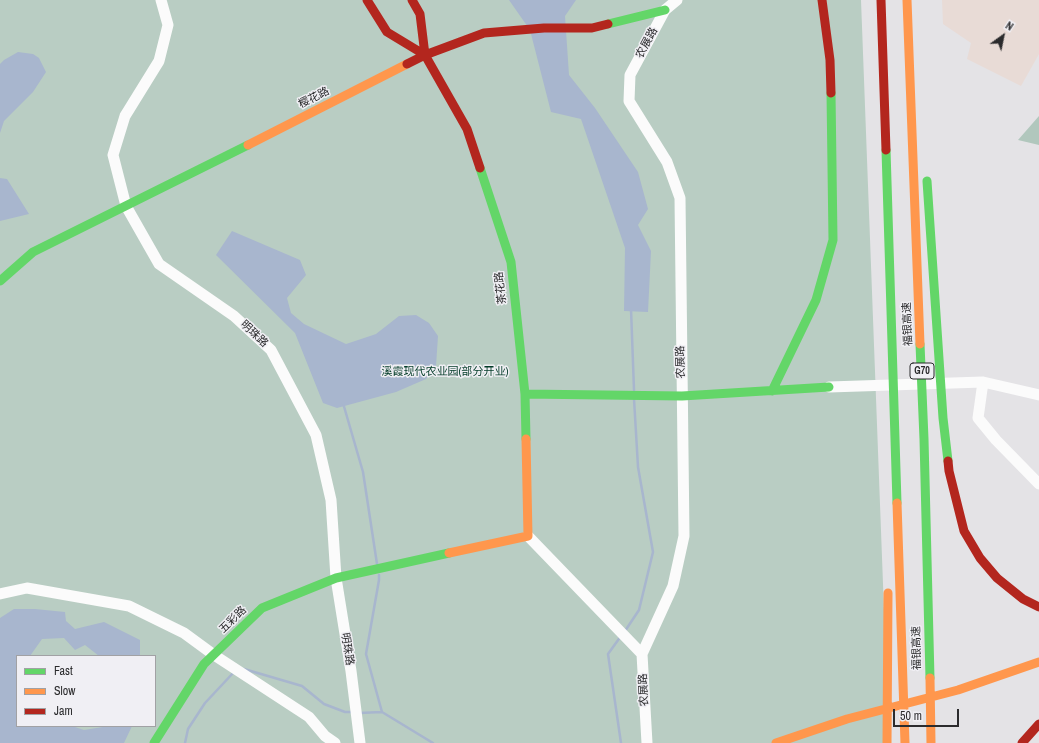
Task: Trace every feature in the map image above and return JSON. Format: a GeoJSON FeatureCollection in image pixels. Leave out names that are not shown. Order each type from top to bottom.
{"type":"FeatureCollection","features":[{"type":"Feature","properties":{"kind":"main road"},"geometry":{"type":"LineString","coordinates":[[367,0],[387,32],[425,55]]}},
{"type":"Feature","properties":{"kind":"main road"},"geometry":{"type":"LineString","coordinates":[[412,0],[420,14],[425,55]]}},
{"type":"Feature","properties":{"kind":"main road"},"geometry":{"type":"LineString","coordinates":[[772,391],[816,300],[833,240],[830,60],[822,0]]}},
{"type":"Feature","properties":{"kind":"main road","name":"福银高速"},"geometry":{"type":"LineString","coordinates":[[881,0],[905,743]]}},
{"type":"Feature","properties":{"kind":"main road","name":"福银高速"},"geometry":{"type":"LineString","coordinates":[[907,0],[924,438],[931,743]]}},
{"type":"Feature","properties":{"kind":"main road","name":"樱花路"},"geometry":{"type":"LineString","coordinates":[[0,281],[32,252],[425,55],[484,33],[544,28],[592,28],[665,10]]}},
{"type":"Feature","properties":{"kind":"main road"},"geometry":{"type":"LineString","coordinates":[[907,21],[920,87]]}},
{"type":"Feature","properties":{"kind":"main road","name":"茶花路"},"geometry":{"type":"LineString","coordinates":[[425,55],[467,129],[511,262],[525,394],[528,536]]}},
{"type":"Feature","properties":{"kind":"main road"},"geometry":{"type":"LineString","coordinates":[[927,173],[943,418],[949,471],[964,531],[980,558],[997,578],[1023,599],[1039,607]]}},
{"type":"Feature","properties":{"kind":"main road"},"geometry":{"type":"LineString","coordinates":[[525,394],[682,396],[829,387]]}},
{"type":"Feature","properties":{"kind":"main road"},"geometry":{"type":"LineString","coordinates":[[889,547],[894,407]]}},
{"type":"Feature","properties":{"kind":"main road","name":"五彩路"},"geometry":{"type":"LineString","coordinates":[[154,743],[204,664],[262,608],[336,578],[528,536]]}},
{"type":"Feature","properties":{"kind":"main road"},"geometry":{"type":"LineString","coordinates":[[887,743],[888,586]]}},
{"type":"Feature","properties":{"kind":"main road"},"geometry":{"type":"LineString","coordinates":[[879,720],[963,695],[1039,662]]}},
{"type":"Feature","properties":{"kind":"main road"},"geometry":{"type":"LineString","coordinates":[[776,743],[847,719],[963,695]]}},
{"type":"Feature","properties":{"kind":"main road"},"geometry":{"type":"LineString","coordinates":[[1022,743],[1039,724]]}},
{"type":"Feature","properties":{"kind":"street","name":"明珠路"},"geometry":{"type":"LineString","coordinates":[[161,0],[168,25],[159,61],[125,116],[113,154],[126,206],[159,264],[234,316],[271,350],[316,435],[331,500],[336,578],[360,743]]}},
{"type":"Feature","properties":{"kind":"street","name":"农展路"},"geometry":{"type":"LineString","coordinates":[[647,743],[642,654],[673,586],[684,536],[680,198],[667,162],[629,101],[630,76],[665,10],[677,0]]}},
{"type":"Feature","properties":{"kind":"street"},"geometry":{"type":"LineString","coordinates":[[983,382],[978,418],[996,440],[1039,484]]}},
{"type":"Feature","properties":{"kind":"street"},"geometry":{"type":"LineString","coordinates":[[829,387],[983,382],[1039,394]]}},
{"type":"Feature","properties":{"kind":"street"},"geometry":{"type":"LineString","coordinates":[[528,536],[642,654]]}},
{"type":"Feature","properties":{"kind":"street"},"geometry":{"type":"LineString","coordinates":[[0,594],[27,588],[130,606],[184,633],[214,655],[309,717],[325,736],[335,743]]}},
{"type":"Feature","properties":{"kind":"shaded area"},"geometry":{"type":"Polygon","coordinates":[[[942,0],[1039,0],[1039,54],[1021,86],[967,59],[971,43],[943,24],[942,0]]]}},
{"type":"Feature","properties":{"kind":"green space","name":"溪霞现代农业园(部分开业)"},"geometry":{"type":"Polygon","coordinates":[[[0,0],[861,0],[889,743],[0,743],[0,0]]]}},
{"type":"Feature","properties":{"kind":"green space"},"geometry":{"type":"Polygon","coordinates":[[[1039,116],[1039,145],[1018,140],[1039,116]]]}},
{"type":"Feature","properties":{"kind":"water"},"geometry":{"type":"Polygon","coordinates":[[[509,0],[576,0],[565,16],[569,75],[595,108],[638,172],[648,209],[638,225],[651,251],[648,312],[624,311],[625,248],[581,119],[551,112],[530,30],[509,0]]]}},
{"type":"Feature","properties":{"kind":"water"},"geometry":{"type":"Polygon","coordinates":[[[18,52],[33,54],[39,58],[46,72],[33,92],[4,121],[0,133],[0,64],[18,52]]]}},
{"type":"Feature","properties":{"kind":"water"},"geometry":{"type":"Polygon","coordinates":[[[0,178],[7,179],[29,214],[0,221],[0,178]]]}},
{"type":"Feature","properties":{"kind":"water"},"geometry":{"type":"Polygon","coordinates":[[[232,231],[300,260],[306,275],[287,298],[291,313],[304,324],[346,344],[376,334],[399,316],[416,315],[429,323],[438,336],[436,366],[426,379],[396,392],[337,408],[323,403],[295,333],[216,255],[232,231]]]}},
{"type":"Feature","properties":{"kind":"water"},"geometry":{"type":"Polygon","coordinates":[[[14,609],[35,609],[65,612],[66,621],[75,629],[104,622],[140,640],[140,655],[98,655],[85,645],[75,650],[64,638],[42,639],[31,655],[16,655],[16,727],[75,727],[84,730],[103,727],[132,727],[124,743],[0,743],[0,618],[14,609]]]}},
{"type":"Feature","properties":{"kind":"waterway"},"geometry":{"type":"LineString","coordinates":[[631,309],[634,390]]}},
{"type":"Feature","properties":{"kind":"waterway"},"geometry":{"type":"LineString","coordinates":[[625,631],[639,610],[653,552],[638,467],[634,399]]}},
{"type":"Feature","properties":{"kind":"waterway"},"geometry":{"type":"LineString","coordinates":[[343,403],[363,472],[377,564]]}},
{"type":"Feature","properties":{"kind":"waterway"},"geometry":{"type":"LineString","coordinates":[[379,575],[366,654],[382,712]]}},
{"type":"Feature","properties":{"kind":"waterway"},"geometry":{"type":"LineString","coordinates":[[621,636],[608,654],[621,743]]}},
{"type":"Feature","properties":{"kind":"waterway"},"geometry":{"type":"LineString","coordinates":[[244,669],[302,686],[324,704],[345,712],[352,712]]}},
{"type":"Feature","properties":{"kind":"waterway"},"geometry":{"type":"LineString","coordinates":[[185,743],[188,729],[205,703],[234,672]]}},
{"type":"Feature","properties":{"kind":"waterway"},"geometry":{"type":"LineString","coordinates":[[359,713],[382,712],[433,743]]}},
{"type":"Feature","properties":{"kind":"traffic: fast"},"geometry":{"type":"LineString","coordinates":[[608,24],[665,10]]}},
{"type":"Feature","properties":{"kind":"traffic: fast"},"geometry":{"type":"LineString","coordinates":[[772,391],[816,300],[833,240],[831,93]]}},
{"type":"Feature","properties":{"kind":"traffic: fast"},"geometry":{"type":"LineString","coordinates":[[0,281],[33,252],[248,145]]}},
{"type":"Feature","properties":{"kind":"traffic: fast"},"geometry":{"type":"LineString","coordinates":[[886,150],[897,503]]}},
{"type":"Feature","properties":{"kind":"traffic: fast"},"geometry":{"type":"LineString","coordinates":[[480,168],[511,262],[525,394],[526,439]]}},
{"type":"Feature","properties":{"kind":"traffic: fast"},"geometry":{"type":"LineString","coordinates":[[927,181],[943,418],[948,461]]}},
{"type":"Feature","properties":{"kind":"traffic: fast"},"geometry":{"type":"LineString","coordinates":[[920,344],[930,678]]}},
{"type":"Feature","properties":{"kind":"traffic: fast"},"geometry":{"type":"LineString","coordinates":[[525,394],[682,396],[829,387]]}},
{"type":"Feature","properties":{"kind":"traffic: fast"},"geometry":{"type":"LineString","coordinates":[[154,743],[204,664],[262,608],[336,578],[449,553]]}},
{"type":"Feature","properties":{"kind":"traffic: slow"},"geometry":{"type":"LineString","coordinates":[[907,0],[920,344]]}},
{"type":"Feature","properties":{"kind":"traffic: slow"},"geometry":{"type":"LineString","coordinates":[[248,145],[407,64]]}},
{"type":"Feature","properties":{"kind":"traffic: slow"},"geometry":{"type":"LineString","coordinates":[[449,553],[528,536],[526,439]]}},
{"type":"Feature","properties":{"kind":"traffic: slow"},"geometry":{"type":"LineString","coordinates":[[897,503],[905,743]]}},
{"type":"Feature","properties":{"kind":"traffic: slow"},"geometry":{"type":"LineString","coordinates":[[887,743],[888,593]]}},
{"type":"Feature","properties":{"kind":"traffic: slow"},"geometry":{"type":"LineString","coordinates":[[776,743],[847,719],[958,690],[1039,662]]}},
{"type":"Feature","properties":{"kind":"traffic: slow"},"geometry":{"type":"LineString","coordinates":[[930,678],[931,743]]}},
{"type":"Feature","properties":{"kind":"traffic: jam"},"geometry":{"type":"LineString","coordinates":[[367,0],[387,32],[425,55]]}},
{"type":"Feature","properties":{"kind":"traffic: jam"},"geometry":{"type":"LineString","coordinates":[[412,0],[420,14],[425,55],[467,129],[480,168]]}},
{"type":"Feature","properties":{"kind":"traffic: jam"},"geometry":{"type":"LineString","coordinates":[[822,0],[830,60],[831,93]]}},
{"type":"Feature","properties":{"kind":"traffic: jam"},"geometry":{"type":"LineString","coordinates":[[881,0],[886,150]]}},
{"type":"Feature","properties":{"kind":"traffic: jam"},"geometry":{"type":"LineString","coordinates":[[407,64],[425,55],[484,33],[544,28],[592,28],[608,24]]}},
{"type":"Feature","properties":{"kind":"traffic: jam"},"geometry":{"type":"LineString","coordinates":[[948,461],[949,471],[964,531],[980,558],[997,578],[1023,599],[1039,607]]}},
{"type":"Feature","properties":{"kind":"traffic: jam"},"geometry":{"type":"LineString","coordinates":[[1022,743],[1039,724]]}}]}
